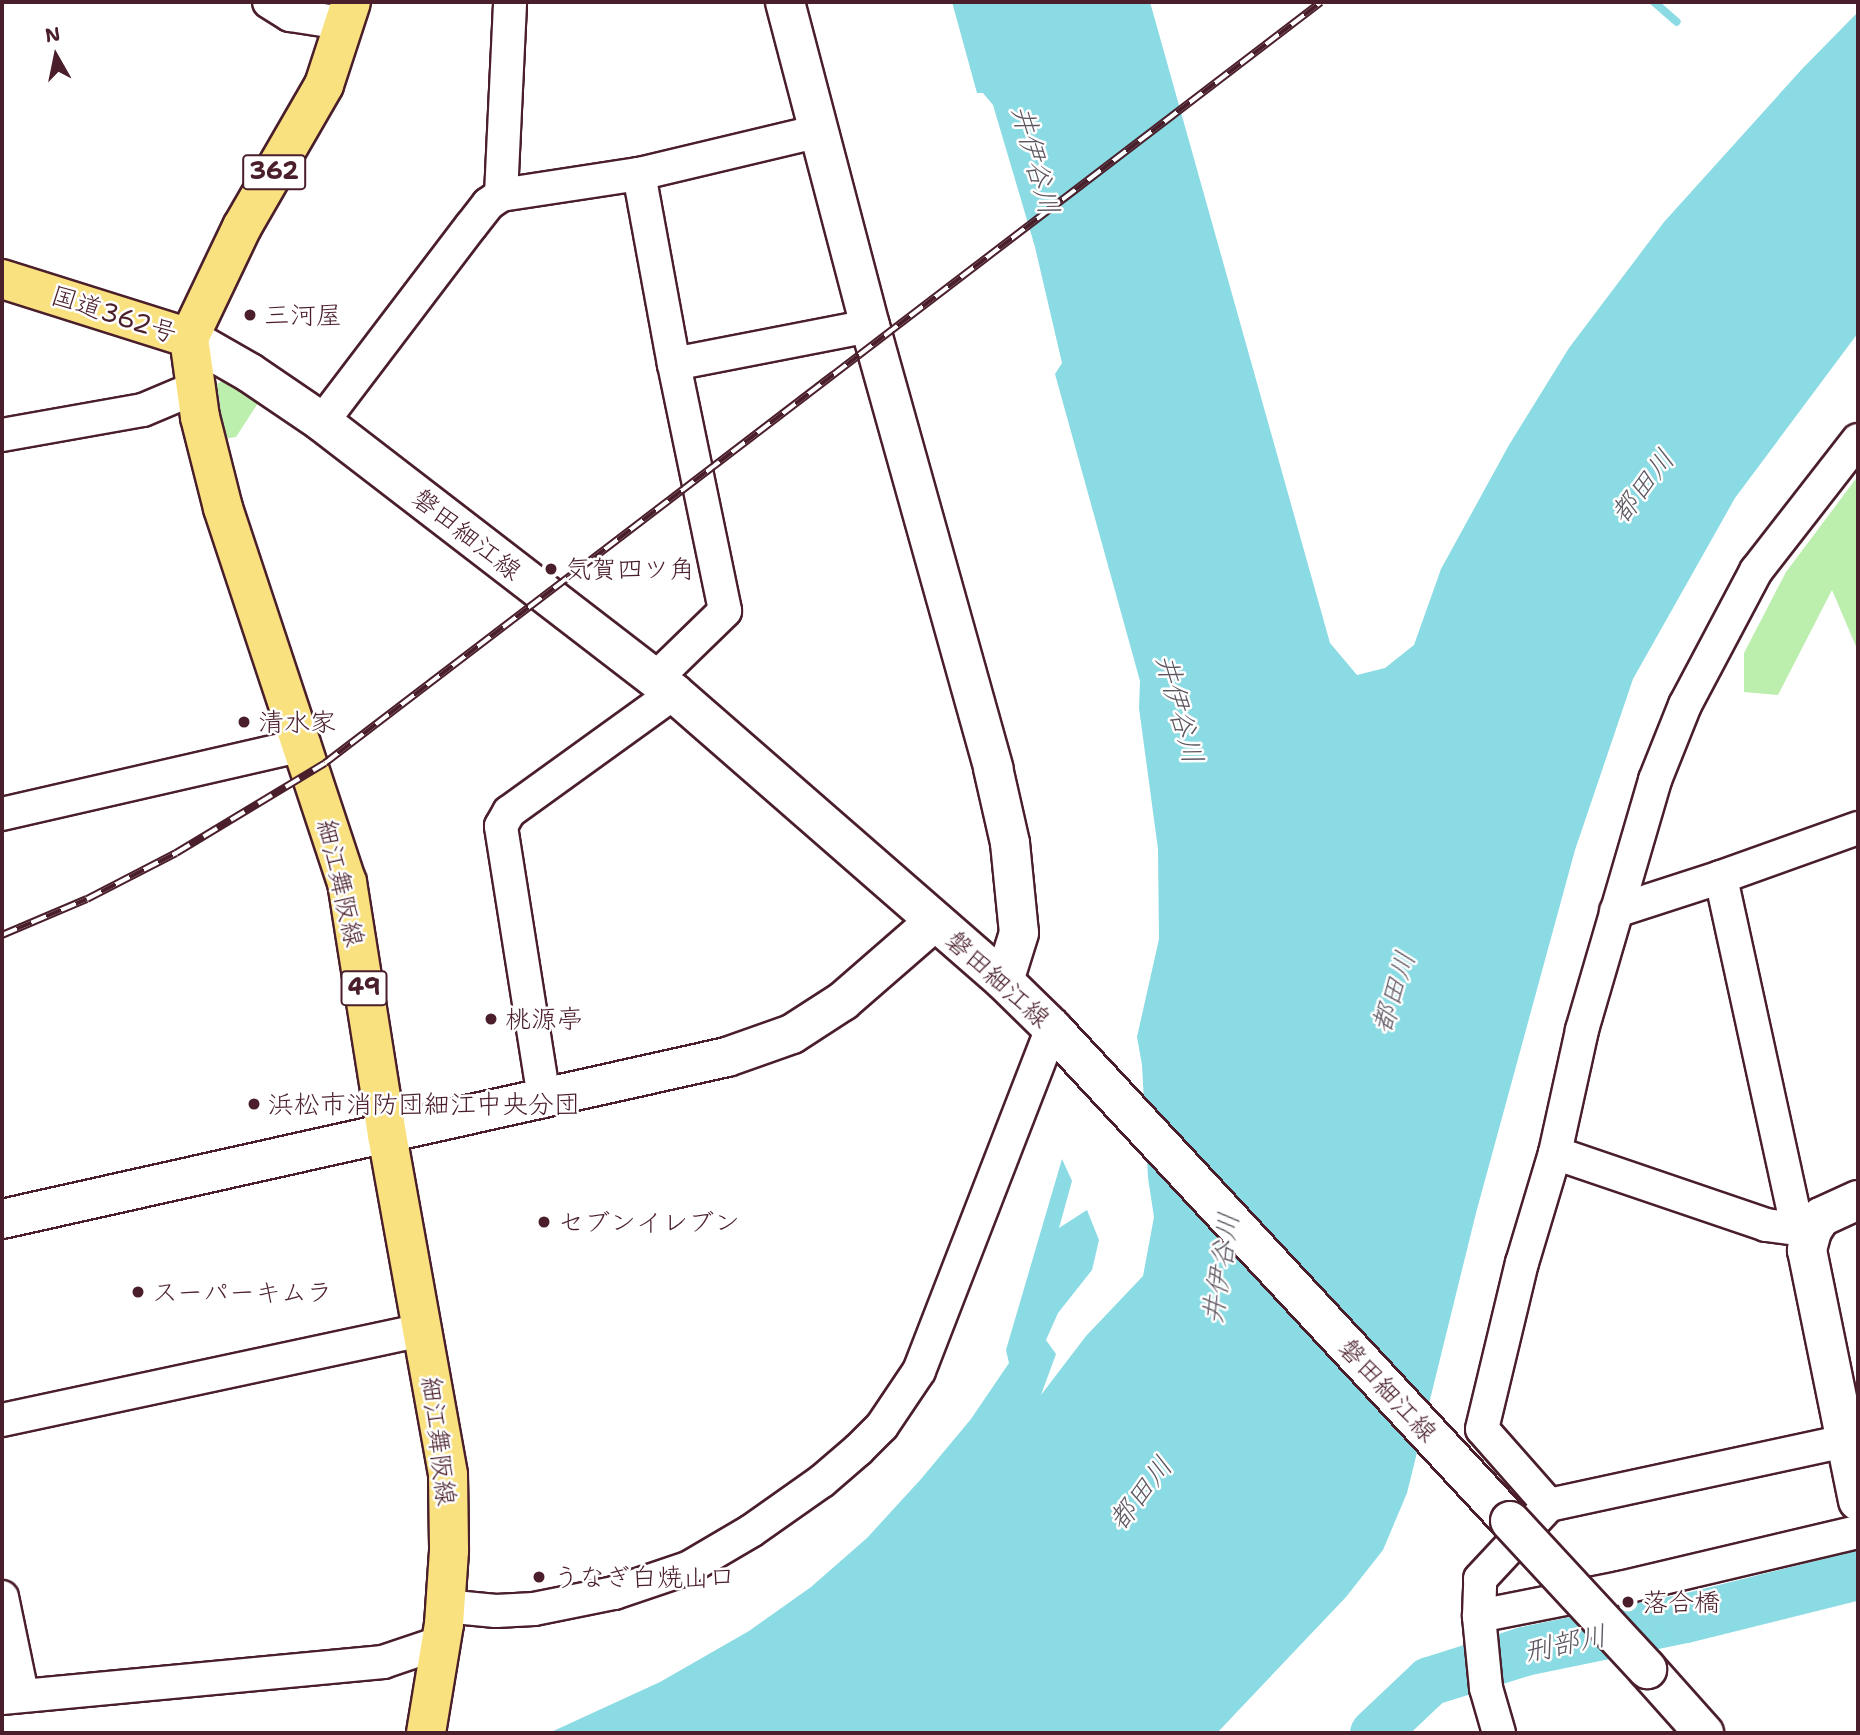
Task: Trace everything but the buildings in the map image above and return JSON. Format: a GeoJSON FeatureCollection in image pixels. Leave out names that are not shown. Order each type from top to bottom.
{"type":"FeatureCollection","features":[{"type":"Feature","properties":{"kind":"main road","name":"国道362号"},"geometry":{"type":"LineString","coordinates":[[2,279],[189,338],[242,227],[324,85],[347,12]]}},
{"type":"Feature","properties":{"kind":"main road","name":"細江舞阪線"},"geometry":{"type":"LineString","coordinates":[[189,338],[195,388],[223,508],[304,745],[347,882],[387,1135],[448,1475],[449,1550],[442,1634],[426,1733]]}},
{"type":"Feature","properties":{"kind":"street"},"geometry":{"type":"LineString","coordinates":[[269,2],[290,15],[347,12]]}},
{"type":"Feature","properties":{"kind":"street"},"geometry":{"type":"LineString","coordinates":[[501,195],[510,2]]}},
{"type":"Feature","properties":{"kind":"street"},"geometry":{"type":"LineString","coordinates":[[785,2],[870,326],[993,768],[1010,843],[1019,933],[1004,981]]}},
{"type":"Feature","properties":{"kind":"street"},"geometry":{"type":"LineString","coordinates":[[322,422],[488,204],[501,195],[639,174],[819,131]]}},
{"type":"Feature","properties":{"kind":"street"},"geometry":{"type":"LineString","coordinates":[[544,1098],[501,826],[509,812],[664,686],[725,611],[674,364],[639,174]]}},
{"type":"Feature","properties":{"kind":"street"},"geometry":{"type":"LineString","coordinates":[[674,364],[870,326]]}},
{"type":"Feature","properties":{"kind":"street","name":"磐田細江線"},"geometry":{"type":"LineString","coordinates":[[189,338],[250,373],[322,422],[664,686],[1004,981],[1059,1036],[1704,1733]]}},
{"type":"Feature","properties":{"kind":"street"},"geometry":{"type":"LineString","coordinates":[[2,435],[144,410],[195,388]]}},
{"type":"Feature","properties":{"kind":"street"},"geometry":{"type":"LineString","coordinates":[[1549,1505],[1482,1429],[1522,1263],[1555,1153],[1582,1030],[1616,911],[1655,780],[1685,705],[1756,571],[1858,440]]}},
{"type":"Feature","properties":{"kind":"street"},"geometry":{"type":"LineString","coordinates":[[2,814],[304,745]]}},
{"type":"Feature","properties":{"kind":"street"},"geometry":{"type":"LineString","coordinates":[[1616,911],[1858,828]]}},
{"type":"Feature","properties":{"kind":"street"},"geometry":{"type":"LineString","coordinates":[[1721,877],[1796,1222],[1812,1231]]}},
{"type":"Feature","properties":{"kind":"street"},"geometry":{"type":"LineString","coordinates":[[2,1219],[727,1057],[792,1034],[843,1001],[934,922]]}},
{"type":"Feature","properties":{"kind":"street"},"geometry":{"type":"LineString","coordinates":[[2,1597],[12,1696],[383,1662],[496,1612],[534,1609],[614,1593],[688,1568],[751,1531],[822,1481],[882,1426],[919,1371],[1059,1036]]}},
{"type":"Feature","properties":{"kind":"street"},"geometry":{"type":"LineString","coordinates":[[1555,1153],[1766,1225],[1812,1231]]}},
{"type":"Feature","properties":{"kind":"street"},"geometry":{"type":"LineString","coordinates":[[1858,1200],[1821,1217],[1812,1231],[1807,1250],[1858,1501]]}},
{"type":"Feature","properties":{"kind":"street"},"geometry":{"type":"LineString","coordinates":[[2,1420],[423,1331]]}},
{"type":"Feature","properties":{"kind":"street"},"geometry":{"type":"LineString","coordinates":[[1499,1733],[1486,1688],[1479,1623],[1480,1579],[1549,1505],[1845,1441]]}},
{"type":"Feature","properties":{"kind":"street"},"geometry":{"type":"LineString","coordinates":[[1479,1623],[1858,1532]]}},
{"type":"Feature","properties":{"kind":"green space"},"geometry":{"type":"Polygon","coordinates":[[[228,378],[262,397],[236,437],[218,440],[213,386],[228,378]]]}},
{"type":"Feature","properties":{"kind":"green space"},"geometry":{"type":"Polygon","coordinates":[[[1858,476],[1858,651],[1832,590],[1778,695],[1744,692],[1744,653],[1786,572],[1858,476]]]}},
{"type":"Feature","properties":{"kind":"water"},"geometry":{"type":"Polygon","coordinates":[[[952,2],[1150,2],[1330,643],[1357,675],[1385,668],[1414,645],[1441,569],[1509,445],[1569,348],[1664,222],[1802,69],[1858,12],[1858,333],[1735,498],[1633,679],[1575,850],[1476,1213],[1407,1493],[1383,1550],[1346,1597],[1217,1733],[549,1733],[660,1682],[749,1631],[811,1587],[867,1538],[921,1479],[971,1419],[1009,1363],[1006,1350],[1062,1159],[1072,1181],[1059,1228],[1087,1210],[1099,1240],[1092,1270],[1058,1313],[1046,1340],[1056,1354],[1041,1395],[1086,1336],[1143,1276],[1154,1217],[1148,1178],[1142,1065],[1137,1037],[1159,939],[1158,849],[1139,708],[1140,681],[1055,374],[1062,363],[1035,247],[993,105],[983,93],[977,93],[952,2]]]}},
{"type":"Feature","properties":{"kind":"waterway"},"geometry":{"type":"LineString","coordinates":[[1654,2],[1677,22]]}},
{"type":"Feature","properties":{"kind":"waterway","name":"刑部川"},"geometry":{"type":"LineString","coordinates":[[1374,1733],[1429,1681],[1524,1651],[1685,1618],[1858,1575]]}},
{"type":"Feature","properties":{"kind":"railway"},"geometry":{"type":"LineString","coordinates":[[2,935],[87,899],[176,853],[325,763],[1321,2]]}},
{"type":"Feature","properties":{"kind":"place","name":"三河屋"},"geometry":{"type":"Point","coordinates":[250,315]}},
{"type":"Feature","properties":{"kind":"place","name":"気賀四ツ角"},"geometry":{"type":"Point","coordinates":[551,569]}},
{"type":"Feature","properties":{"kind":"place","name":"清水家"},"geometry":{"type":"Point","coordinates":[244,722]}},
{"type":"Feature","properties":{"kind":"place","name":"桃源亭"},"geometry":{"type":"Point","coordinates":[491,1019]}},
{"type":"Feature","properties":{"kind":"place","name":"浜松市消防団細江中央分団"},"geometry":{"type":"Point","coordinates":[254,1104]}},
{"type":"Feature","properties":{"kind":"place","name":"セブンイレブン"},"geometry":{"type":"Point","coordinates":[544,1222]}},
{"type":"Feature","properties":{"kind":"place","name":"スーパーキムラ"},"geometry":{"type":"Point","coordinates":[138,1292]}},
{"type":"Feature","properties":{"kind":"place","name":"うなぎ白焼山口"},"geometry":{"type":"Point","coordinates":[539,1577]}},
{"type":"Feature","properties":{"kind":"place","name":"落合橋"},"geometry":{"type":"Point","coordinates":[1628,1602]}},
{"type":"Feature","properties":{"kind":"water label","name":"井伊谷川"},"geometry":{"type":"Point","coordinates":[1036,160]}},
{"type":"Feature","properties":{"kind":"water label","name":"都田川"},"geometry":{"type":"Point","coordinates":[1642,486]}},
{"type":"Feature","properties":{"kind":"water label","name":"井伊谷川"},"geometry":{"type":"Point","coordinates":[1180,709]}},
{"type":"Feature","properties":{"kind":"water label","name":"都田川"},"geometry":{"type":"Point","coordinates":[1393,992]}},
{"type":"Feature","properties":{"kind":"water label","name":"井伊谷川"},"geometry":{"type":"Point","coordinates":[1220,1268]}},
{"type":"Feature","properties":{"kind":"water label","name":"都田川"},"geometry":{"type":"Point","coordinates":[1140,1493]}}]}
